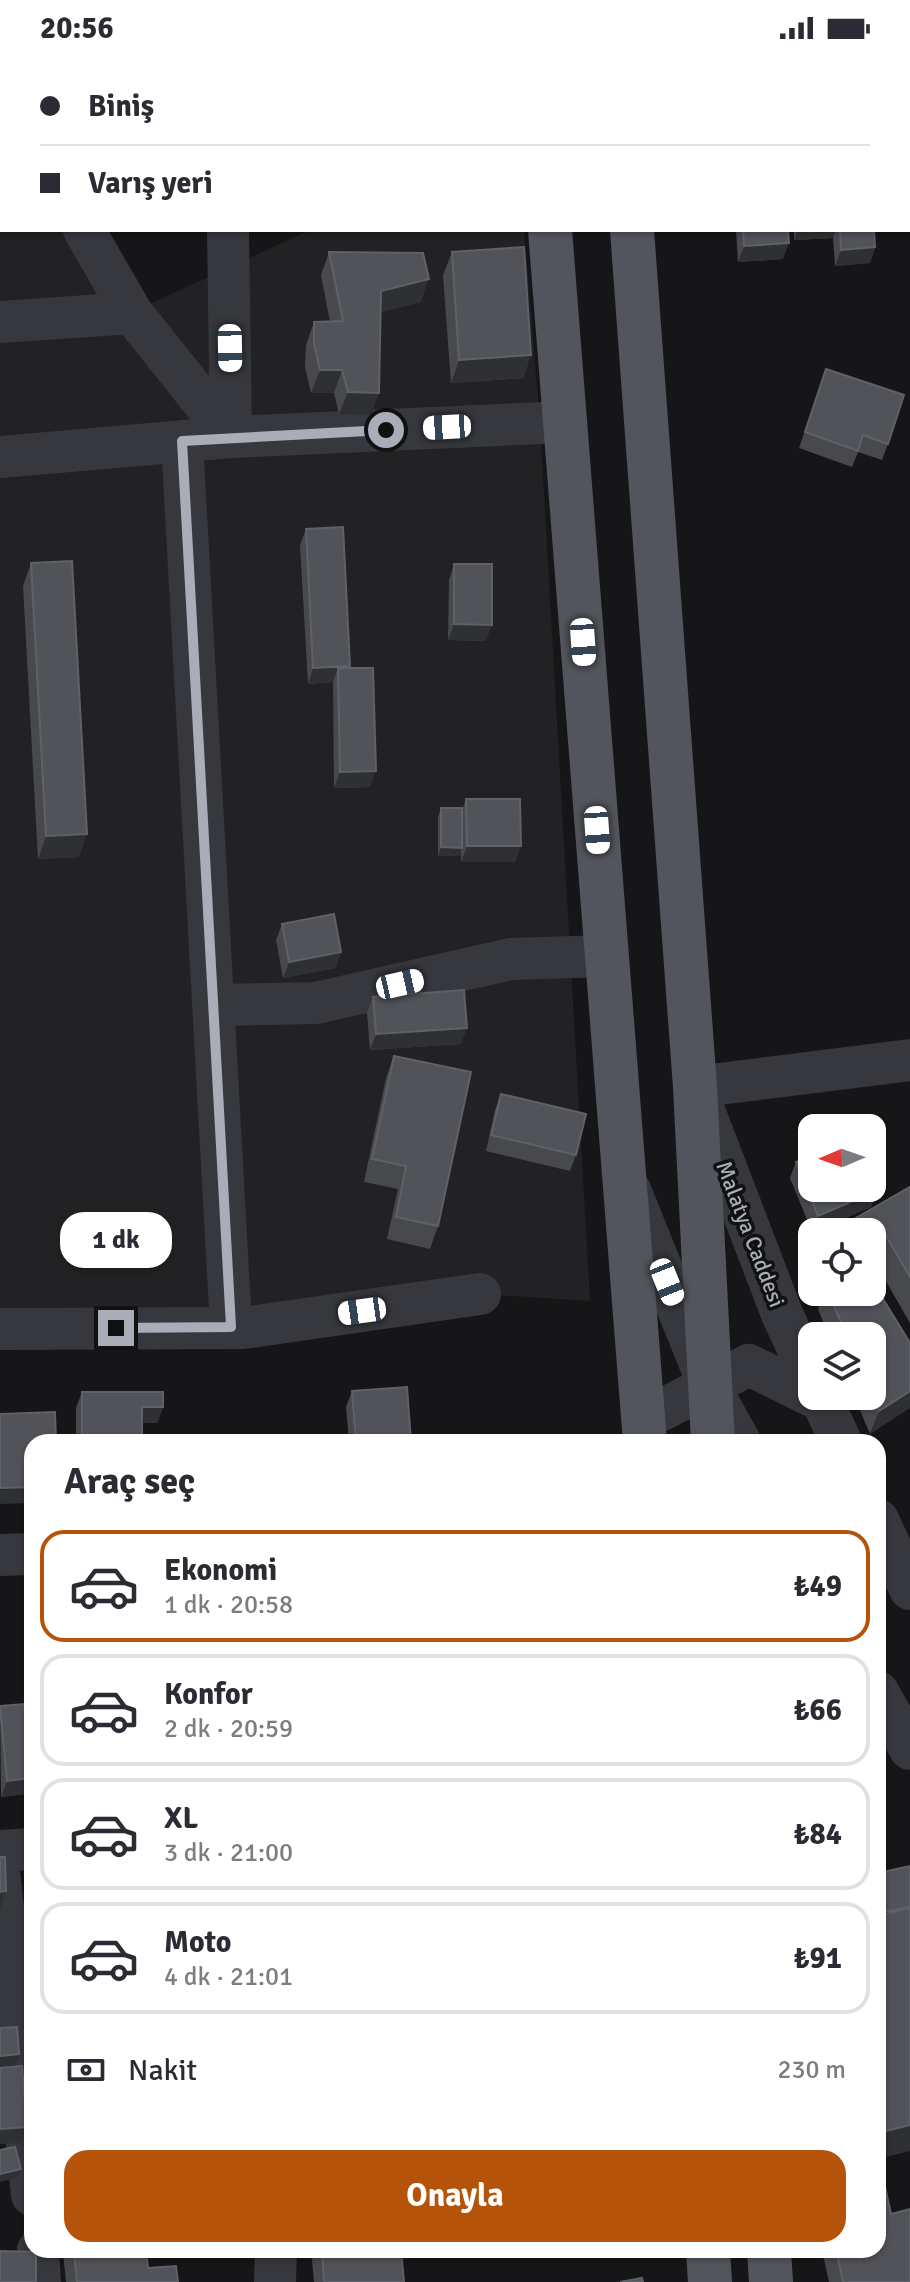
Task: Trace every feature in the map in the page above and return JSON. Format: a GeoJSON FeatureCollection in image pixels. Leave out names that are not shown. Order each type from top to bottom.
{"type":"FeatureCollection","features":[{"type":"Feature","properties":{"kind":"main road"},"geometry":{"type":"LineString","coordinates":[[550,232],[644,1430]]}},
{"type":"Feature","properties":{"kind":"main road"},"geometry":{"type":"LineString","coordinates":[[632,232],[695,1087],[712,1434]]}},
{"type":"Feature","properties":{"kind":"main road"},"geometry":{"type":"LineString","coordinates":[[708,2258],[710,2282]]}},
{"type":"Feature","properties":{"kind":"main road"},"geometry":{"type":"LineString","coordinates":[[770,2258],[771,2282]]}},
{"type":"Feature","properties":{"kind":"street"},"geometry":{"type":"LineString","coordinates":[[85,232],[132,313],[231,437]]}},
{"type":"Feature","properties":{"kind":"street"},"geometry":{"type":"LineString","coordinates":[[228,232],[231,437]]}},
{"type":"Feature","properties":{"kind":"street"},"geometry":{"type":"LineString","coordinates":[[0,322],[132,313]]}},
{"type":"Feature","properties":{"kind":"street"},"geometry":{"type":"LineString","coordinates":[[0,457],[231,437],[566,422]]}},
{"type":"Feature","properties":{"kind":"street"},"geometry":{"type":"LineString","coordinates":[[182,441],[231,1327]]}},
{"type":"Feature","properties":{"kind":"street"},"geometry":{"type":"LineString","coordinates":[[215,1005],[316,1003],[511,959],[607,956]]}},
{"type":"Feature","properties":{"kind":"street"},"geometry":{"type":"LineString","coordinates":[[695,1087],[910,1060]]}},
{"type":"Feature","properties":{"kind":"street","name":"Malatya Caddesi"},"geometry":{"type":"LineString","coordinates":[[695,1087],[798,1349]]}},
{"type":"Feature","properties":{"kind":"street"},"geometry":{"type":"LineString","coordinates":[[625,1177],[709,1386],[736,1434]]}},
{"type":"Feature","properties":{"kind":"street"},"geometry":{"type":"LineString","coordinates":[[0,1329],[231,1327],[480,1294]]}},
{"type":"Feature","properties":{"kind":"street"},"geometry":{"type":"LineString","coordinates":[[644,1430],[709,1386],[749,1365],[798,1384]]}},
{"type":"Feature","properties":{"kind":"street","name":"Malatya Caddesi"},"geometry":{"type":"LineString","coordinates":[[826,1410],[837,1434]]}},
{"type":"Feature","properties":{"kind":"street"},"geometry":{"type":"LineString","coordinates":[[886,1537],[910,1589]]}},
{"type":"Feature","properties":{"kind":"street"},"geometry":{"type":"LineString","coordinates":[[0,1555],[24,1554]]}},
{"type":"Feature","properties":{"kind":"street"},"geometry":{"type":"LineString","coordinates":[[886,1706],[910,1749]]}},
{"type":"Feature","properties":{"kind":"street"},"geometry":{"type":"LineString","coordinates":[[0,1851],[24,1850]]}},
{"type":"Feature","properties":{"kind":"street"},"geometry":{"type":"LineString","coordinates":[[0,1879],[24,2116]]}},
{"type":"Feature","properties":{"kind":"street"},"geometry":{"type":"LineString","coordinates":[[38,2258],[40,2282]]}},
{"type":"Feature","properties":{"kind":"street"},"geometry":{"type":"LineString","coordinates":[[275,2282],[276,2258]]}},
{"type":"Feature","properties":{"kind":"shaded area"},"geometry":{"type":"Polygon","coordinates":[[[0,232],[80,232],[132,312],[306,232],[524,232],[540,423],[590,1301],[480,1294],[0,1336],[0,232]]]}},
{"type":"Feature","properties":{"kind":"building"},"geometry":{"type":"Polygon","coordinates":[[[743,232],[788,232],[789,243],[744,246],[743,232]]]}},
{"type":"Feature","properties":{"kind":"building"},"geometry":{"type":"Polygon","coordinates":[[[840,232],[874,232],[875,247],[841,250],[840,232]]]}},
{"type":"Feature","properties":{"kind":"building"},"geometry":{"type":"Polygon","coordinates":[[[524,247],[531,355],[459,360],[452,252],[524,247]]]}},
{"type":"Feature","properties":{"kind":"building"},"geometry":{"type":"Polygon","coordinates":[[[329,252],[423,253],[429,279],[381,291],[379,393],[348,392],[342,370],[320,370],[314,344],[314,322],[343,321],[329,252]]]}},
{"type":"Feature","properties":{"kind":"building"},"geometry":{"type":"Polygon","coordinates":[[[826,369],[904,395],[888,444],[863,435],[858,451],[805,432],[826,369]]]}},
{"type":"Feature","properties":{"kind":"building"},"geometry":{"type":"Polygon","coordinates":[[[343,527],[350,666],[313,668],[306,529],[343,527]]]}},
{"type":"Feature","properties":{"kind":"building"},"geometry":{"type":"Polygon","coordinates":[[[72,561],[87,834],[46,836],[31,563],[72,561]]]}},
{"type":"Feature","properties":{"kind":"building"},"geometry":{"type":"Polygon","coordinates":[[[454,564],[492,564],[492,625],[454,624],[454,564]]]}},
{"type":"Feature","properties":{"kind":"building"},"geometry":{"type":"Polygon","coordinates":[[[338,668],[373,668],[376,771],[340,772],[338,668]]]}},
{"type":"Feature","properties":{"kind":"building"},"geometry":{"type":"Polygon","coordinates":[[[466,799],[520,799],[521,846],[467,846],[466,799]]]}},
{"type":"Feature","properties":{"kind":"building"},"geometry":{"type":"Polygon","coordinates":[[[441,808],[462,808],[462,848],[441,847],[441,808]]]}},
{"type":"Feature","properties":{"kind":"building"},"geometry":{"type":"Polygon","coordinates":[[[334,914],[341,952],[289,962],[282,924],[334,914]]]}},
{"type":"Feature","properties":{"kind":"building"},"geometry":{"type":"Polygon","coordinates":[[[464,990],[467,1028],[376,1034],[373,997],[464,990]]]}},
{"type":"Feature","properties":{"kind":"building"},"geometry":{"type":"Polygon","coordinates":[[[394,1056],[471,1072],[438,1226],[396,1217],[406,1166],[372,1159],[394,1056]]]}},
{"type":"Feature","properties":{"kind":"building"},"geometry":{"type":"Polygon","coordinates":[[[501,1094],[586,1114],[576,1155],[491,1135],[501,1094]]]}},
{"type":"Feature","properties":{"kind":"building"},"geometry":{"type":"Polygon","coordinates":[[[910,1187],[910,1277],[886,1236],[886,1218],[856,1218],[910,1187]]]}},
{"type":"Feature","properties":{"kind":"building"},"geometry":{"type":"Polygon","coordinates":[[[812,1202],[850,1202],[818,1216],[812,1202]]]}},
{"type":"Feature","properties":{"kind":"building"},"geometry":{"type":"Polygon","coordinates":[[[886,1304],[910,1343],[910,1391],[886,1406],[886,1322],[841,1322],[834,1306],[886,1304]]]}},
{"type":"Feature","properties":{"kind":"building"},"geometry":{"type":"Polygon","coordinates":[[[407,1387],[410,1434],[355,1434],[352,1391],[407,1387]]]}},
{"type":"Feature","properties":{"kind":"building"},"geometry":{"type":"Polygon","coordinates":[[[82,1392],[163,1392],[163,1407],[142,1407],[142,1434],[82,1434],[82,1392]]]}},
{"type":"Feature","properties":{"kind":"building"},"geometry":{"type":"Polygon","coordinates":[[[55,1412],[56,1434],[24,1434],[24,1487],[0,1488],[0,1414],[55,1412]]]}},
{"type":"Feature","properties":{"kind":"building"},"geometry":{"type":"Polygon","coordinates":[[[24,1704],[24,1779],[7,1781],[0,1706],[24,1704]]]}},
{"type":"Feature","properties":{"kind":"building"},"geometry":{"type":"Polygon","coordinates":[[[0,1857],[5,1857],[6,1891],[0,1892],[0,1857]]]}},
{"type":"Feature","properties":{"kind":"building"},"geometry":{"type":"Polygon","coordinates":[[[910,1866],[910,1907],[886,1912],[886,1871],[910,1866]]]}},
{"type":"Feature","properties":{"kind":"building"},"geometry":{"type":"Polygon","coordinates":[[[910,1908],[910,2125],[886,2131],[886,1914],[910,1908]]]}},
{"type":"Feature","properties":{"kind":"building"},"geometry":{"type":"Polygon","coordinates":[[[17,2027],[19,2054],[0,2056],[0,2028],[17,2027]]]}},
{"type":"Feature","properties":{"kind":"building"},"geometry":{"type":"Polygon","coordinates":[[[22,2066],[24,2127],[0,2129],[0,2068],[22,2066]]]}},
{"type":"Feature","properties":{"kind":"building"},"geometry":{"type":"Polygon","coordinates":[[[15,2147],[21,2169],[0,2174],[0,2150],[15,2147]]]}},
{"type":"Feature","properties":{"kind":"building"},"geometry":{"type":"Polygon","coordinates":[[[886,2191],[891,2214],[910,2209],[910,2282],[843,2282],[838,2258],[886,2258],[886,2191]]]}},
{"type":"Feature","properties":{"kind":"building"},"geometry":{"type":"Polygon","coordinates":[[[0,2251],[24,2252],[24,2258],[36,2258],[36,2282],[0,2282],[0,2251]]]}},
{"type":"Feature","properties":{"kind":"building"},"geometry":{"type":"Polygon","coordinates":[[[75,2258],[147,2258],[148,2268],[176,2266],[178,2282],[77,2282],[75,2258]]]}},
{"type":"Feature","properties":{"kind":"building"},"geometry":{"type":"Polygon","coordinates":[[[322,2258],[402,2258],[404,2282],[324,2282],[322,2258]]]}},
{"type":"Feature","properties":{"kind":"building"},"geometry":{"type":"Polygon","coordinates":[[[642,2278],[643,2282],[620,2282],[642,2278]]]}},
{"type":"Feature","properties":{"kind":"route"},"geometry":{"type":"LineString","coordinates":[[116,1328],[231,1327],[182,441],[386,430]]}}]}
